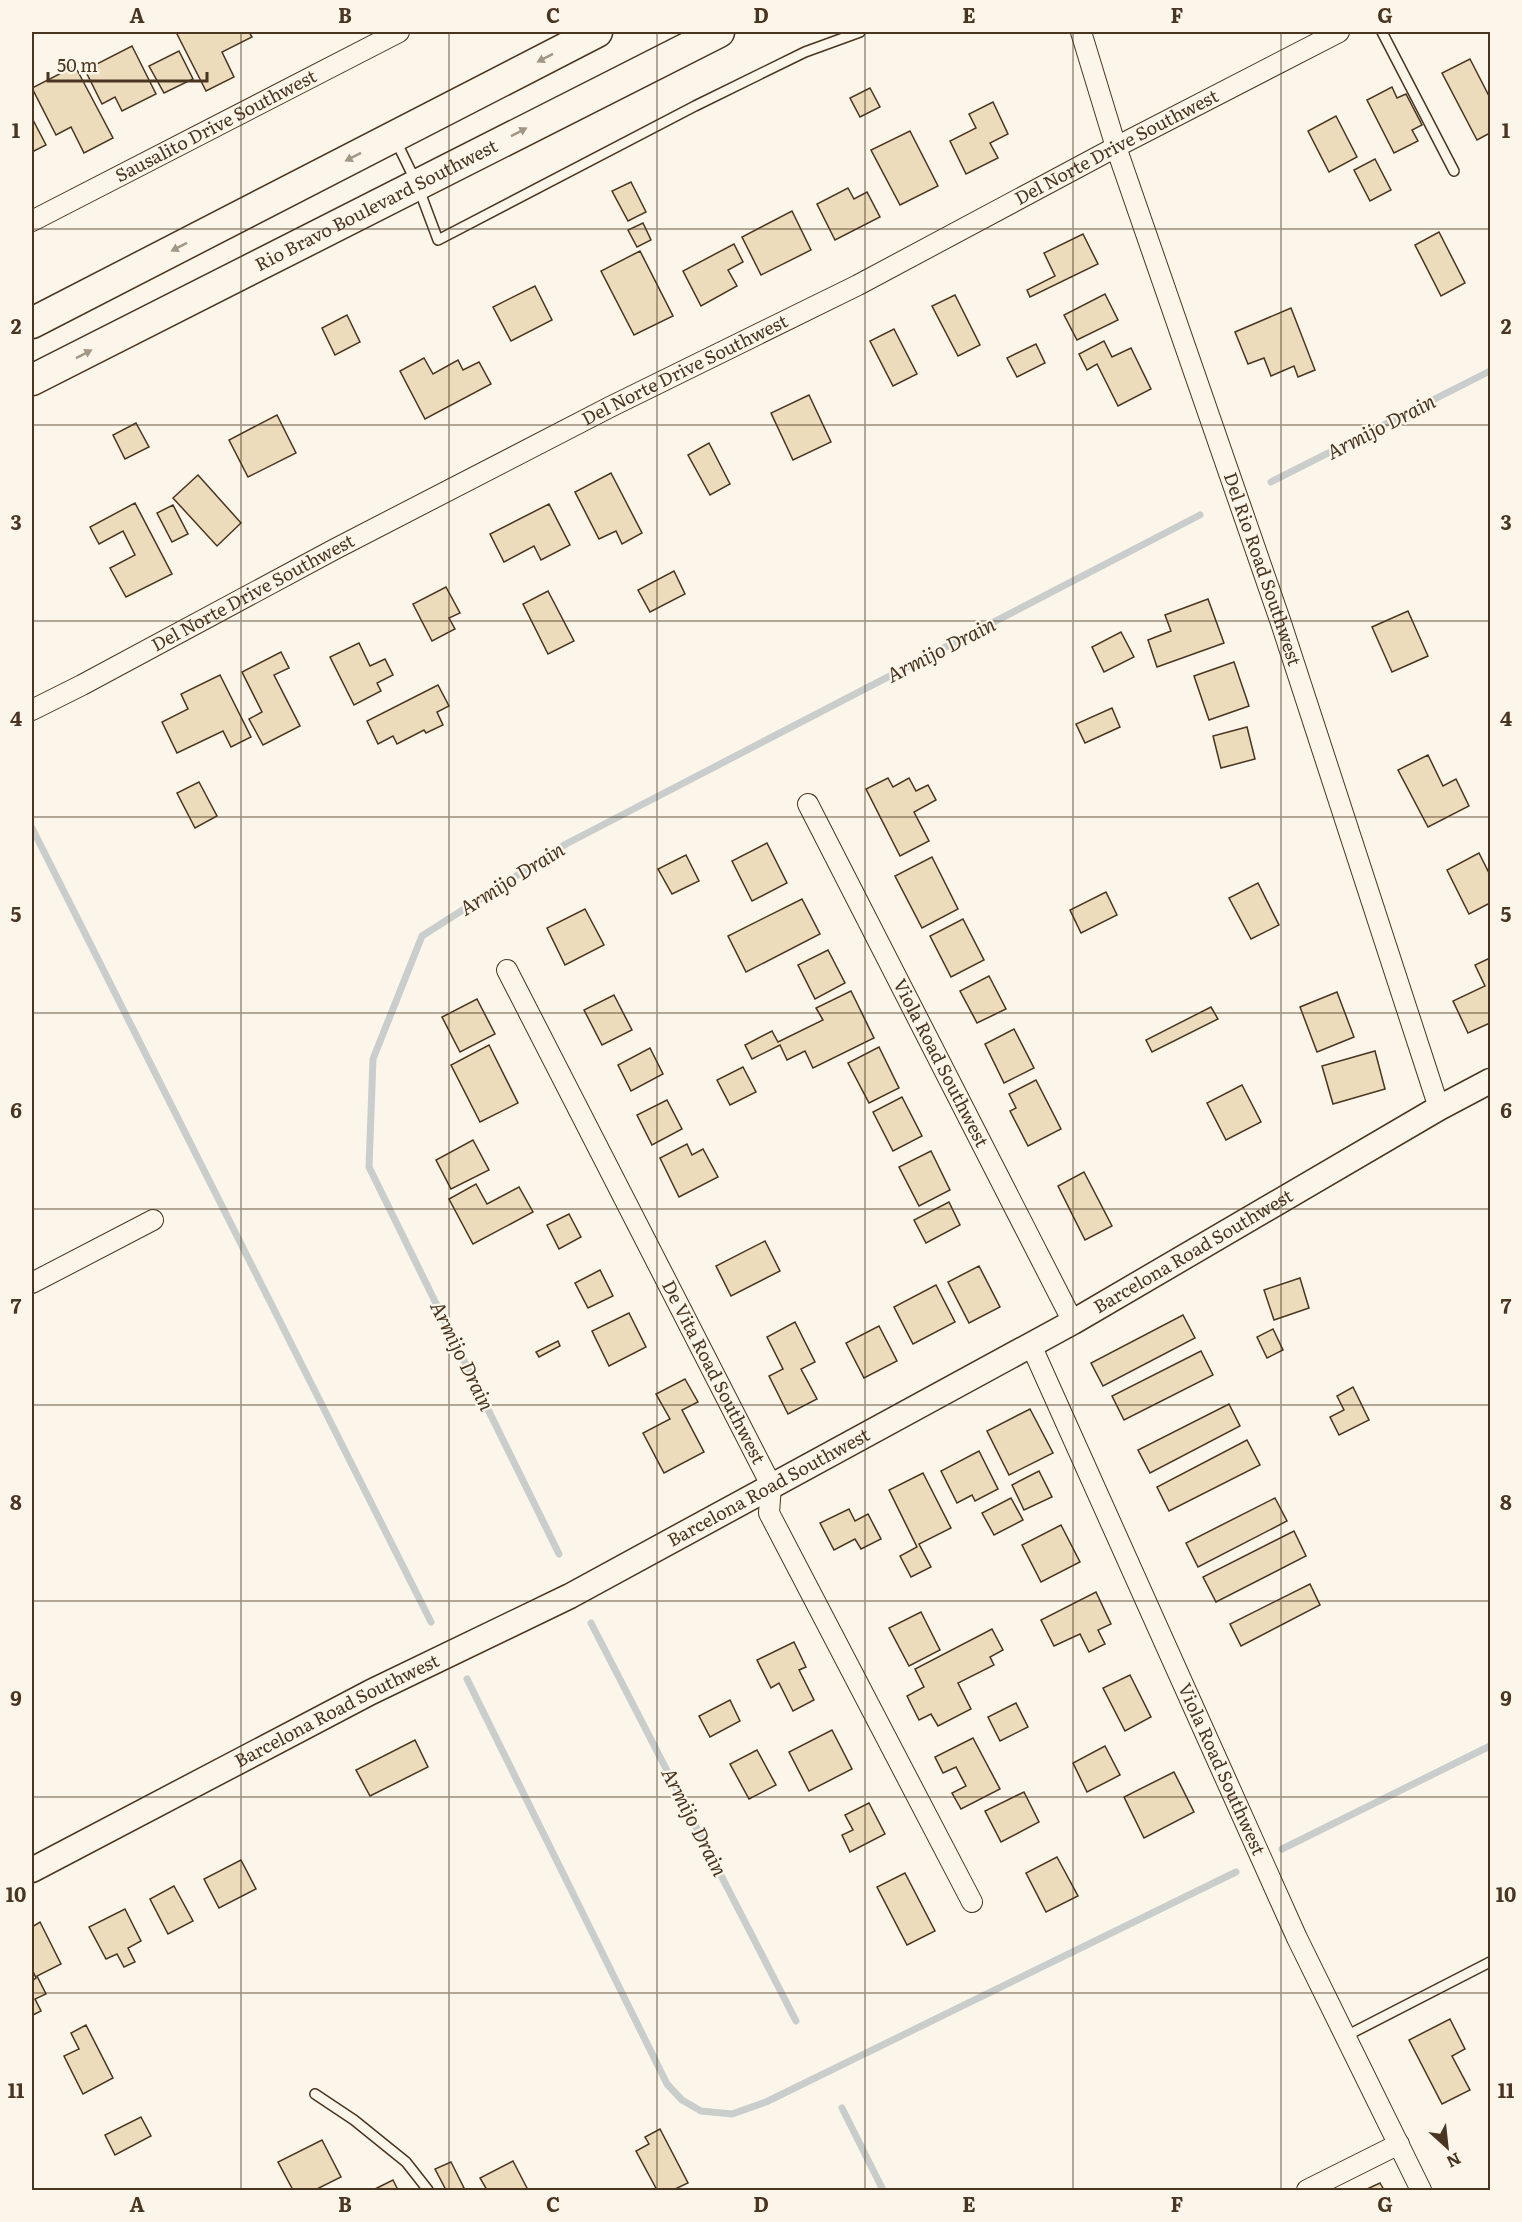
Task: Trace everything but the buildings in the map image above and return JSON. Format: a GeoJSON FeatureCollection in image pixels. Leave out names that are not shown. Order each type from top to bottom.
{"type":"FeatureCollection","features":[{"type":"Feature","properties":{"kind":"main road"},"geometry":{"type":"LineString","coordinates":[[32,323],[597,32]]}},
{"type":"Feature","properties":{"kind":"main road","name":"Rio Bravo Boulevard Southwest"},"geometry":{"type":"LineString","coordinates":[[32,380],[719,32]]}},
{"type":"Feature","properties":{"kind":"street","name":"Sausalito Drive Southwest"},"geometry":{"type":"LineString","coordinates":[[32,221],[399,32]]}},
{"type":"Feature","properties":{"kind":"street","name":"Del Rio Road Southwest"},"geometry":{"type":"LineString","coordinates":[[1081,32],[1116,147],[1281,624],[1439,1108]]}},
{"type":"Feature","properties":{"kind":"street","name":"Del Norte Drive Southwest"},"geometry":{"type":"LineString","coordinates":[[32,710],[335,549],[610,407],[858,285],[1116,147],[1339,32]]}},
{"type":"Feature","properties":{"kind":"street","name":"Viola Road Southwest"},"geometry":{"type":"LineString","coordinates":[[808,804],[1073,1322]]}},
{"type":"Feature","properties":{"kind":"street","name":"De Vita Road Southwest"},"geometry":{"type":"LineString","coordinates":[[507,970],[771,1485],[770,1513],[972,1902]]}},
{"type":"Feature","properties":{"kind":"street","name":"Barcelona Road Southwest"},"geometry":{"type":"LineString","coordinates":[[32,1870],[371,1692],[570,1596],[1073,1322],[1439,1108],[1491,1081]]}},
{"type":"Feature","properties":{"kind":"street"},"geometry":{"type":"LineString","coordinates":[[32,1283],[153,1220]]}},
{"type":"Feature","properties":{"kind":"street","name":"Viola Road Southwest"},"geometry":{"type":"LineString","coordinates":[[1031,1345],[1297,1938],[1421,2190]]}},
{"type":"Feature","properties":{"kind":"street"},"geometry":{"type":"LineString","coordinates":[[1307,2190],[1399,2144]]}},
{"type":"Feature","properties":{"kind":"lane"},"geometry":{"type":"LineString","coordinates":[[393,136],[417,184],[438,240],[705,101],[805,52],[860,32]]}},
{"type":"Feature","properties":{"kind":"lane"},"geometry":{"type":"LineString","coordinates":[[1382,32],[1454,171]]}},
{"type":"Feature","properties":{"kind":"lane"},"geometry":{"type":"LineString","coordinates":[[1344,2037],[1491,1962]]}},
{"type":"Feature","properties":{"kind":"lane"},"geometry":{"type":"LineString","coordinates":[[315,2094],[354,2120],[406,2162],[428,2190]]}},
{"type":"Feature","properties":{"kind":"waterway","name":"Armijo Drain"},"geometry":{"type":"LineString","coordinates":[[1271,482],[1490,371]]}},
{"type":"Feature","properties":{"kind":"waterway","name":"Armijo Drain"},"geometry":{"type":"LineString","coordinates":[[559,1554],[369,1167],[373,1059],[422,936],[566,844],[1200,515]]}},
{"type":"Feature","properties":{"kind":"waterway"},"geometry":{"type":"LineString","coordinates":[[32,828],[431,1622]]}},
{"type":"Feature","properties":{"kind":"waterway","name":"Armijo Drain"},"geometry":{"type":"LineString","coordinates":[[591,1623],[796,2021]]}},
{"type":"Feature","properties":{"kind":"waterway"},"geometry":{"type":"LineString","coordinates":[[467,1679],[667,2084],[682,2100],[701,2111],[732,2114],[766,2102],[1236,1872]]}},
{"type":"Feature","properties":{"kind":"waterway"},"geometry":{"type":"LineString","coordinates":[[1282,1849],[1490,1746]]}},
{"type":"Feature","properties":{"kind":"waterway","name":"Armijo Drain"},"geometry":{"type":"LineString","coordinates":[[842,2108],[883,2190]]}}]}
